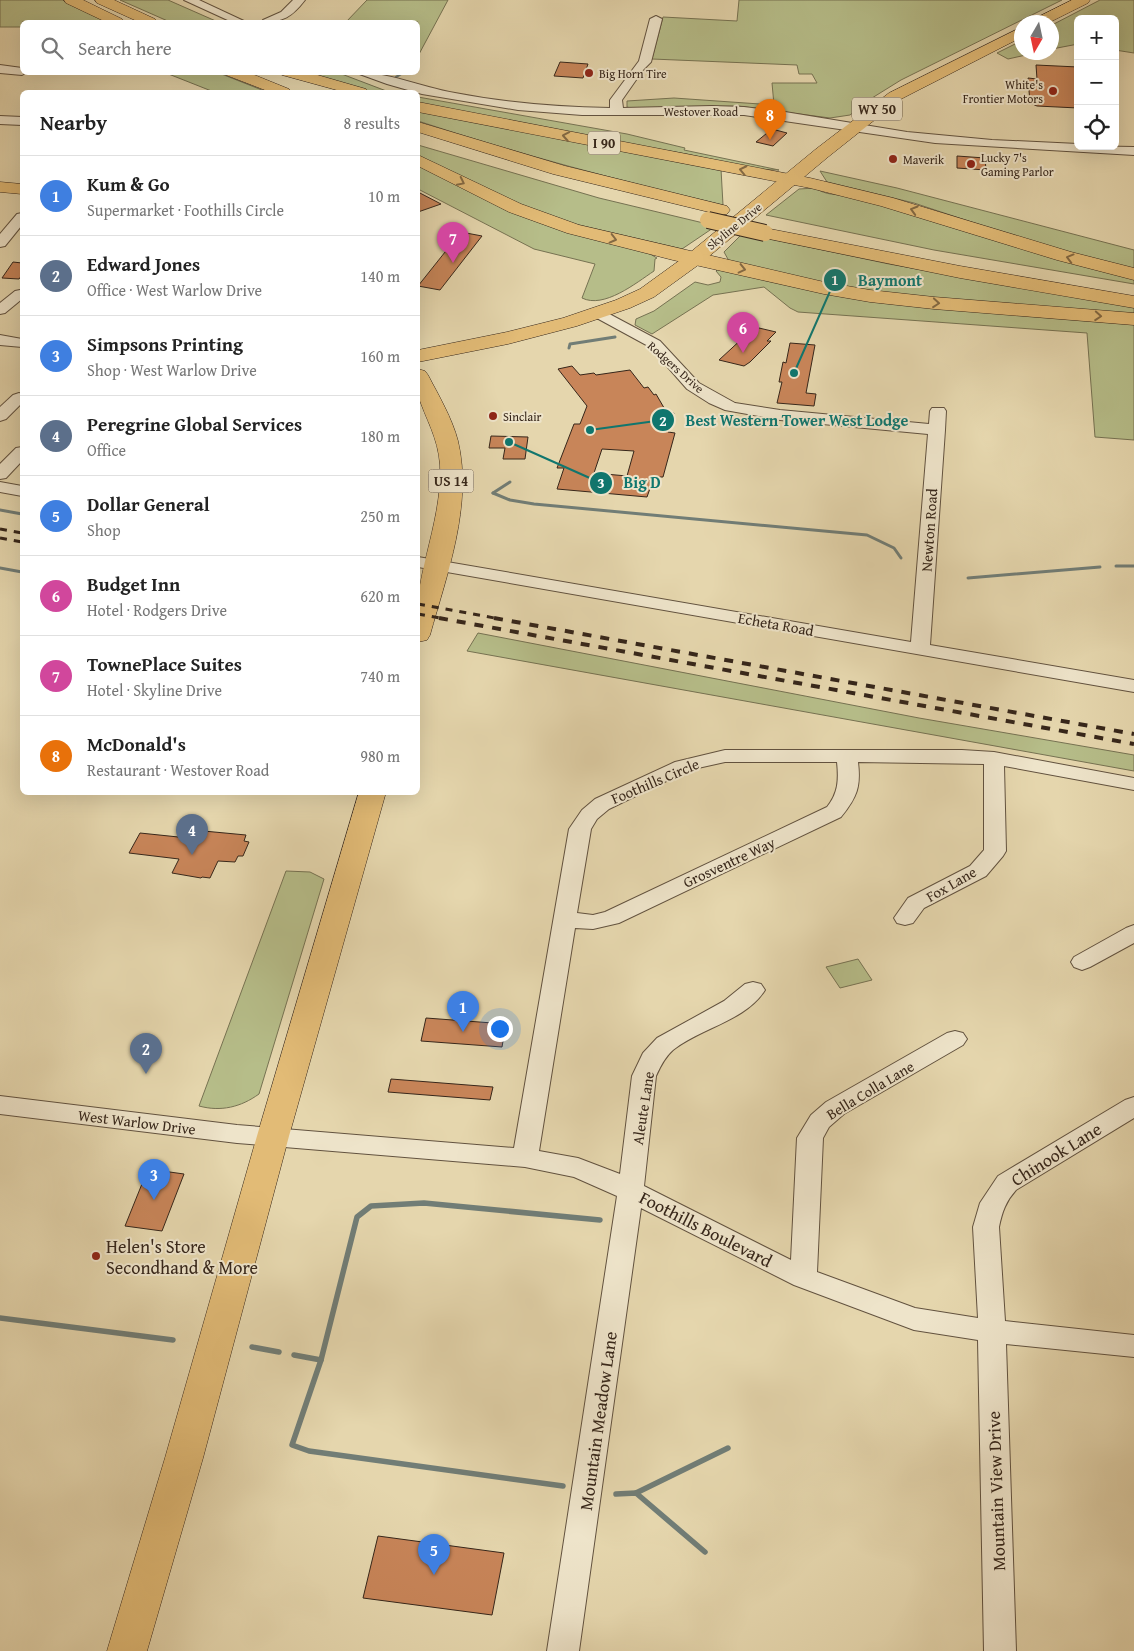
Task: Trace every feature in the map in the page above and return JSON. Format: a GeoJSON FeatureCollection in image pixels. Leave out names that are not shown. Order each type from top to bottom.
{"type":"FeatureCollection","features":[{"type":"Feature","properties":{"kind":"main road"},"geometry":{"type":"LineString","coordinates":[[71,0],[123,17],[139,20]]}},
{"type":"Feature","properties":{"kind":"main road"},"geometry":{"type":"LineString","coordinates":[[102,0],[123,17],[142,20]]}},
{"type":"Feature","properties":{"kind":"main road"},"geometry":{"type":"LineString","coordinates":[[1053,15],[1083,0]]}},
{"type":"Feature","properties":{"kind":"main road","name":"Skyline Drive"},"geometry":{"type":"LineString","coordinates":[[420,356],[508,338],[570,322],[647,293],[694,259],[895,96],[1014,35]]}},
{"type":"Feature","properties":{"kind":"main road"},"geometry":{"type":"LineString","coordinates":[[238,75],[271,90]]}},
{"type":"Feature","properties":{"kind":"main road"},"geometry":{"type":"LineString","coordinates":[[239,75],[278,90]]}},
{"type":"Feature","properties":{"kind":"main road"},"geometry":{"type":"LineString","coordinates":[[273,75],[313,90]]}},
{"type":"Feature","properties":{"kind":"main road"},"geometry":{"type":"LineString","coordinates":[[299,75],[353,90]]}},
{"type":"Feature","properties":{"kind":"main road","name":"I 90"},"geometry":{"type":"LineString","coordinates":[[420,107],[791,179],[887,202],[1064,256],[1134,274]]}},
{"type":"Feature","properties":{"kind":"main road","name":"I 90"},"geometry":{"type":"LineString","coordinates":[[420,128],[714,215]]}},
{"type":"Feature","properties":{"kind":"main road","name":"I 90"},"geometry":{"type":"LineString","coordinates":[[420,141],[538,176],[771,228],[951,271],[1134,302]]}},
{"type":"Feature","properties":{"kind":"main road"},"geometry":{"type":"LineString","coordinates":[[420,161],[515,208],[573,229],[694,259],[824,288],[870,296],[934,303],[1134,319]]}},
{"type":"Feature","properties":{"kind":"main road"},"geometry":{"type":"LineString","coordinates":[[0,187],[20,190]]}},
{"type":"Feature","properties":{"kind":"main road","name":"I 90"},"geometry":{"type":"LineString","coordinates":[[771,228],[1134,290]]}},
{"type":"Feature","properties":{"kind":"main road"},"geometry":{"type":"LineString","coordinates":[[422,337],[453,340],[542,324],[570,322]]}},
{"type":"Feature","properties":{"kind":"main road","name":"US 14"},"geometry":{"type":"LineString","coordinates":[[420,379],[434,404],[447,440],[451,485],[427,564],[420,619]]}},
{"type":"Feature","properties":{"kind":"main road"},"geometry":{"type":"LineString","coordinates":[[127,1651],[184,1458],[273,1136],[372,795]]}},
{"type":"Feature","properties":{"kind":"street"},"geometry":{"type":"LineString","coordinates":[[190,0],[235,20]]}},
{"type":"Feature","properties":{"kind":"street"},"geometry":{"type":"LineString","coordinates":[[276,20],[289,12],[299,0]]}},
{"type":"Feature","properties":{"kind":"street"},"geometry":{"type":"LineString","coordinates":[[617,112],[616,100],[639,67],[645,62],[656,19]]}},
{"type":"Feature","properties":{"kind":"street"},"geometry":{"type":"LineString","coordinates":[[0,69],[20,70]]}},
{"type":"Feature","properties":{"kind":"street","name":"Westover Road"},"geometry":{"type":"LineString","coordinates":[[369,75],[393,83],[472,101],[540,110],[617,112],[745,111],[943,140],[1134,151]]}},
{"type":"Feature","properties":{"kind":"street"},"geometry":{"type":"LineString","coordinates":[[0,120],[20,121]]}},
{"type":"Feature","properties":{"kind":"street"},"geometry":{"type":"LineString","coordinates":[[0,243],[20,218]]}},
{"type":"Feature","properties":{"kind":"street","name":"Rodgers Drive"},"geometry":{"type":"LineString","coordinates":[[598,313],[655,344],[693,386],[715,400],[731,407],[780,415],[936,430]]}},
{"type":"Feature","properties":{"kind":"street"},"geometry":{"type":"LineString","coordinates":[[0,340],[20,343]]}},
{"type":"Feature","properties":{"kind":"street"},"geometry":{"type":"LineString","coordinates":[[0,394],[20,398]]}},
{"type":"Feature","properties":{"kind":"street"},"geometry":{"type":"LineString","coordinates":[[0,416],[20,399]]}},
{"type":"Feature","properties":{"kind":"street","name":"Newton Road"},"geometry":{"type":"LineString","coordinates":[[920,649],[938,411]]}},
{"type":"Feature","properties":{"kind":"street"},"geometry":{"type":"LineString","coordinates":[[0,474],[20,454]]}},
{"type":"Feature","properties":{"kind":"street"},"geometry":{"type":"LineString","coordinates":[[0,487],[20,491]]}},
{"type":"Feature","properties":{"kind":"street","name":"Echeta Road"},"geometry":{"type":"LineString","coordinates":[[427,564],[1134,686]]}},
{"type":"Feature","properties":{"kind":"street","name":"Foothills Circle"},"geometry":{"type":"LineString","coordinates":[[525,1158],[580,829],[589,815],[602,804],[682,766],[725,756],[962,756],[994,758],[1134,784]]}},
{"type":"Feature","properties":{"kind":"street","name":"Grosventre Way"},"geometry":{"type":"LineString","coordinates":[[565,920],[593,922],[611,918],[834,812],[847,797],[850,782],[847,756]]}},
{"type":"Feature","properties":{"kind":"street","name":"Fox Lane"},"geometry":{"type":"LineString","coordinates":[[905,918],[916,904],[978,871],[995,851],[994,758]]}},
{"type":"Feature","properties":{"kind":"street"},"geometry":{"type":"LineString","coordinates":[[1082,962],[1134,934]]}},
{"type":"Feature","properties":{"kind":"street","name":"Aleute Lane"},"geometry":{"type":"LineString","coordinates":[[631,1191],[644,1076],[652,1059],[665,1044],[732,1007],[753,990]]}},
{"type":"Feature","properties":{"kind":"street","name":"Bella Colla Lane"},"geometry":{"type":"LineString","coordinates":[[803,1278],[810,1138],[820,1121],[835,1108],[955,1039]]}},
{"type":"Feature","properties":{"kind":"street","name":"West Warlow Drive"},"geometry":{"type":"LineString","coordinates":[[0,1105],[273,1136]]}},
{"type":"Feature","properties":{"kind":"street","name":"Chinook Lane"},"geometry":{"type":"LineString","coordinates":[[992,1331],[986,1227],[988,1211],[995,1196],[1007,1183],[1134,1106]]}},
{"type":"Feature","properties":{"kind":"street","name":"Foothills Boulevard"},"geometry":{"type":"LineString","coordinates":[[273,1136],[525,1158],[578,1168],[631,1191],[803,1278],[914,1320],[992,1331],[1134,1346]]}},
{"type":"Feature","properties":{"kind":"street","name":"Mountain Meadow Lane"},"geometry":{"type":"LineString","coordinates":[[563,1651],[631,1191]]}},
{"type":"Feature","properties":{"kind":"street","name":"Mountain View Drive"},"geometry":{"type":"LineString","coordinates":[[992,1331],[1000,1651]]}},
{"type":"Feature","properties":{"kind":"green space"},"geometry":{"type":"Polygon","coordinates":[[[0,0],[63,0],[107,20],[20,20],[20,27],[0,27],[0,0]]]}},
{"type":"Feature","properties":{"kind":"green space"},"geometry":{"type":"Polygon","coordinates":[[[120,0],[168,0],[213,20],[165,20],[120,0]]]}},
{"type":"Feature","properties":{"kind":"green space"},"geometry":{"type":"Polygon","coordinates":[[[367,0],[448,0],[420,52],[420,20],[348,20],[367,0]]]}},
{"type":"Feature","properties":{"kind":"green space"},"geometry":{"type":"Polygon","coordinates":[[[739,0],[1062,0],[1032,15],[1014,15],[1014,24],[901,80],[872,98],[850,115],[830,118],[738,106],[634,109],[627,107],[627,101],[674,98],[774,105],[772,83],[817,83],[812,74],[799,74],[797,65],[652,59],[663,17],[737,21],[739,0]]]}},
{"type":"Feature","properties":{"kind":"green space"},"geometry":{"type":"Polygon","coordinates":[[[1100,0],[1134,0],[1134,53],[1119,51],[1119,15],[1074,15],[1074,45],[1059,48],[1059,21],[1100,0]]]}},
{"type":"Feature","properties":{"kind":"green space"},"geometry":{"type":"Polygon","coordinates":[[[1014,44],[1014,58],[1008,59],[997,53],[1014,44]]]}},
{"type":"Feature","properties":{"kind":"green space"},"geometry":{"type":"Polygon","coordinates":[[[171,75],[224,75],[262,90],[209,90],[171,75]]]}},
{"type":"Feature","properties":{"kind":"green space"},"geometry":{"type":"Polygon","coordinates":[[[306,75],[344,75],[384,90],[361,90],[306,75]]]}},
{"type":"Feature","properties":{"kind":"green space"},"geometry":{"type":"Polygon","coordinates":[[[420,97],[627,134],[685,148],[684,150],[779,170],[740,166],[688,154],[420,105],[420,97]]]}},
{"type":"Feature","properties":{"kind":"green space"},"geometry":{"type":"Polygon","coordinates":[[[420,110],[721,169],[723,205],[569,166],[420,122],[420,110]]]}},
{"type":"Feature","properties":{"kind":"green space"},"geometry":{"type":"Polygon","coordinates":[[[420,146],[599,198],[716,226],[682,249],[553,219],[465,181],[420,158],[420,146]]]}},
{"type":"Feature","properties":{"kind":"green space"},"geometry":{"type":"Polygon","coordinates":[[[420,164],[438,173],[657,258],[655,259],[654,271],[629,288],[610,297],[591,300],[582,298],[595,264],[534,249],[420,190],[420,164]]]}},
{"type":"Feature","properties":{"kind":"green space"},"geometry":{"type":"Polygon","coordinates":[[[820,171],[897,188],[1134,250],[1134,270],[1077,257],[914,203],[827,182],[820,171]]]}},
{"type":"Feature","properties":{"kind":"green space"},"geometry":{"type":"Polygon","coordinates":[[[815,188],[826,193],[845,195],[1134,276],[1134,284],[934,250],[766,215],[799,189],[815,188]]]}},
{"type":"Feature","properties":{"kind":"green space"},"geometry":{"type":"Polygon","coordinates":[[[743,233],[889,264],[1134,307],[1134,315],[909,297],[807,281],[729,261],[724,252],[743,233]]]}},
{"type":"Feature","properties":{"kind":"green space"},"geometry":{"type":"Polygon","coordinates":[[[718,269],[784,284],[1134,321],[1134,440],[1095,437],[1087,333],[798,312],[790,308],[764,287],[713,295],[652,334],[635,325],[636,319],[654,311],[695,282],[708,285],[720,282],[721,277],[716,271],[718,269]]]}},
{"type":"Feature","properties":{"kind":"green space"},"geometry":{"type":"Polygon","coordinates":[[[478,633],[919,718],[1134,755],[1134,771],[467,651],[478,633]]]}},
{"type":"Feature","properties":{"kind":"green space"},"geometry":{"type":"Polygon","coordinates":[[[286,871],[310,872],[324,879],[259,1094],[231,1107],[207,1108],[199,1106],[286,871]]]}},
{"type":"Feature","properties":{"kind":"green space"},"geometry":{"type":"Polygon","coordinates":[[[858,959],[872,980],[840,988],[826,967],[858,959]]]}},
{"type":"Feature","properties":{"kind":"building"},"geometry":{"type":"Polygon","coordinates":[[[560,62],[588,64],[583,78],[554,76],[560,62]]]}},
{"type":"Feature","properties":{"kind":"building","name":"White's Frontier Motors"},"geometry":{"type":"Polygon","coordinates":[[[1036,65],[1074,67],[1074,108],[1037,106],[1030,103],[1028,78],[1037,79],[1036,65]]]}},
{"type":"Feature","properties":{"kind":"building"},"geometry":{"type":"Polygon","coordinates":[[[772,129],[787,133],[773,146],[756,142],[772,129]]]}},
{"type":"Feature","properties":{"kind":"building","name":"Lucky 7's Gaming Parlor"},"geometry":{"type":"Polygon","coordinates":[[[957,156],[985,158],[986,170],[957,168],[957,156]]]}},
{"type":"Feature","properties":{"kind":"building"},"geometry":{"type":"Polygon","coordinates":[[[420,193],[441,204],[420,211],[420,193]]]}},
{"type":"Feature","properties":{"kind":"building"},"geometry":{"type":"Polygon","coordinates":[[[461,232],[482,236],[440,290],[420,286],[420,283],[461,232]]]}},
{"type":"Feature","properties":{"kind":"building"},"geometry":{"type":"Polygon","coordinates":[[[13,262],[20,263],[19,279],[2,278],[13,262]]]}},
{"type":"Feature","properties":{"kind":"building"},"geometry":{"type":"Polygon","coordinates":[[[759,328],[776,332],[767,341],[771,341],[750,362],[744,366],[719,360],[745,336],[750,337],[759,328]]]}},
{"type":"Feature","properties":{"kind":"building"},"geometry":{"type":"Polygon","coordinates":[[[790,343],[815,345],[806,393],[816,394],[814,406],[777,403],[782,382],[779,382],[783,362],[786,363],[790,343]]]}},
{"type":"Feature","properties":{"kind":"building"},"geometry":{"type":"Polygon","coordinates":[[[572,366],[580,375],[594,373],[596,375],[630,370],[644,388],[648,387],[654,395],[656,394],[667,413],[674,413],[668,432],[675,433],[663,477],[654,477],[647,497],[557,489],[564,468],[557,468],[574,424],[580,424],[587,406],[558,369],[572,366]],[[602,449],[594,473],[627,476],[634,451],[602,449]]]}},
{"type":"Feature","properties":{"kind":"building"},"geometry":{"type":"Polygon","coordinates":[[[491,436],[528,437],[525,459],[503,459],[505,448],[489,448],[491,436]]]}},
{"type":"Feature","properties":{"kind":"building"},"geometry":{"type":"Polygon","coordinates":[[[193,830],[246,835],[244,841],[249,842],[243,856],[238,856],[235,862],[218,861],[210,878],[172,873],[179,859],[129,853],[140,833],[188,838],[193,830]]]}},
{"type":"Feature","properties":{"kind":"building"},"geometry":{"type":"Polygon","coordinates":[[[426,1018],[506,1024],[502,1047],[421,1041],[426,1018]]]}},
{"type":"Feature","properties":{"kind":"building"},"geometry":{"type":"Polygon","coordinates":[[[391,1079],[493,1087],[490,1100],[388,1092],[391,1079]]]}},
{"type":"Feature","properties":{"kind":"building"},"geometry":{"type":"Polygon","coordinates":[[[148,1169],[184,1174],[162,1231],[125,1226],[148,1169]]]}},
{"type":"Feature","properties":{"kind":"building"},"geometry":{"type":"Polygon","coordinates":[[[378,1536],[504,1553],[492,1615],[363,1598],[378,1536]]]}},
{"type":"Feature","properties":{"kind":"waterway"},"geometry":{"type":"LineString","coordinates":[[569,348],[570,344],[615,337]]}},
{"type":"Feature","properties":{"kind":"waterway"},"geometry":{"type":"LineString","coordinates":[[510,482],[493,493],[510,500],[534,504],[867,535],[894,548],[901,558]]}},
{"type":"Feature","properties":{"kind":"waterway"},"geometry":{"type":"LineString","coordinates":[[0,510],[20,514]]}},
{"type":"Feature","properties":{"kind":"waterway"},"geometry":{"type":"LineString","coordinates":[[1116,566],[1134,566]]}},
{"type":"Feature","properties":{"kind":"waterway"},"geometry":{"type":"LineString","coordinates":[[968,578],[1100,567]]}},
{"type":"Feature","properties":{"kind":"waterway"},"geometry":{"type":"LineString","coordinates":[[0,568],[20,572]]}},
{"type":"Feature","properties":{"kind":"waterway"},"geometry":{"type":"LineString","coordinates":[[321,1360],[357,1217],[371,1206],[424,1203],[600,1220]]}},
{"type":"Feature","properties":{"kind":"waterway"},"geometry":{"type":"LineString","coordinates":[[0,1318],[173,1340]]}},
{"type":"Feature","properties":{"kind":"waterway"},"geometry":{"type":"LineString","coordinates":[[252,1347],[279,1352]]}},
{"type":"Feature","properties":{"kind":"waterway"},"geometry":{"type":"LineString","coordinates":[[294,1355],[321,1360]]}},
{"type":"Feature","properties":{"kind":"waterway"},"geometry":{"type":"LineString","coordinates":[[321,1360],[292,1445],[309,1451],[563,1486]]}},
{"type":"Feature","properties":{"kind":"waterway"},"geometry":{"type":"LineString","coordinates":[[636,1493],[728,1448]]}},
{"type":"Feature","properties":{"kind":"waterway"},"geometry":{"type":"LineString","coordinates":[[616,1494],[636,1493]]}},
{"type":"Feature","properties":{"kind":"waterway"},"geometry":{"type":"LineString","coordinates":[[636,1493],[705,1552]]}},
{"type":"Feature","properties":{"kind":"railway"},"geometry":{"type":"LineString","coordinates":[[0,529],[20,533]]}},
{"type":"Feature","properties":{"kind":"railway"},"geometry":{"type":"LineString","coordinates":[[0,538],[20,542]]}},
{"type":"Feature","properties":{"kind":"railway"},"geometry":{"type":"LineString","coordinates":[[420,604],[500,619]]}},
{"type":"Feature","properties":{"kind":"railway"},"geometry":{"type":"LineString","coordinates":[[420,614],[445,619]]}},
{"type":"Feature","properties":{"kind":"railway"},"geometry":{"type":"LineString","coordinates":[[439,618],[1134,744]]}},
{"type":"Feature","properties":{"kind":"railway"},"geometry":{"type":"LineString","coordinates":[[494,618],[1134,734]]}},
{"type":"Feature","properties":{"kind":"place","name":"Big Horn Tire"},"geometry":{"type":"Point","coordinates":[589,73]}},
{"type":"Feature","properties":{"kind":"place","name":"White's Frontier Motors"},"geometry":{"type":"Point","coordinates":[1053,91]}},
{"type":"Feature","properties":{"kind":"place","name":"McDonald's"},"geometry":{"type":"Point","coordinates":[770,140]}},
{"type":"Feature","properties":{"kind":"place","name":"Maverik"},"geometry":{"type":"Point","coordinates":[893,159]}},
{"type":"Feature","properties":{"kind":"place","name":"Lucky 7's Gaming Parlor"},"geometry":{"type":"Point","coordinates":[971,164]}},
{"type":"Feature","properties":{"kind":"place","name":"TownePlace Suites"},"geometry":{"type":"Point","coordinates":[453,263]}},
{"type":"Feature","properties":{"kind":"place","name":"Budget Inn"},"geometry":{"type":"Point","coordinates":[743,353]}},
{"type":"Feature","properties":{"kind":"place","name":"Baymont"},"geometry":{"type":"Point","coordinates":[794,373]}},
{"type":"Feature","properties":{"kind":"place","name":"Sinclair"},"geometry":{"type":"Point","coordinates":[493,416]}},
{"type":"Feature","properties":{"kind":"place","name":"Best Western Tower West Lodge"},"geometry":{"type":"Point","coordinates":[590,430]}},
{"type":"Feature","properties":{"kind":"place","name":"Big D"},"geometry":{"type":"Point","coordinates":[509,442]}},
{"type":"Feature","properties":{"kind":"place","name":"Peregrine Global Services"},"geometry":{"type":"Point","coordinates":[192,855]}},
{"type":"Feature","properties":{"kind":"place","name":"Kum & Go"},"geometry":{"type":"Point","coordinates":[463,1032]}},
{"type":"Feature","properties":{"kind":"place","name":"Edward Jones"},"geometry":{"type":"Point","coordinates":[146,1074]}},
{"type":"Feature","properties":{"kind":"place","name":"Simpsons Printing"},"geometry":{"type":"Point","coordinates":[154,1200]}},
{"type":"Feature","properties":{"kind":"place","name":"Helen's Store Secondhand & More"},"geometry":{"type":"Point","coordinates":[96,1256]}},
{"type":"Feature","properties":{"kind":"place","name":"Dollar General"},"geometry":{"type":"Point","coordinates":[434,1575]}}]}
